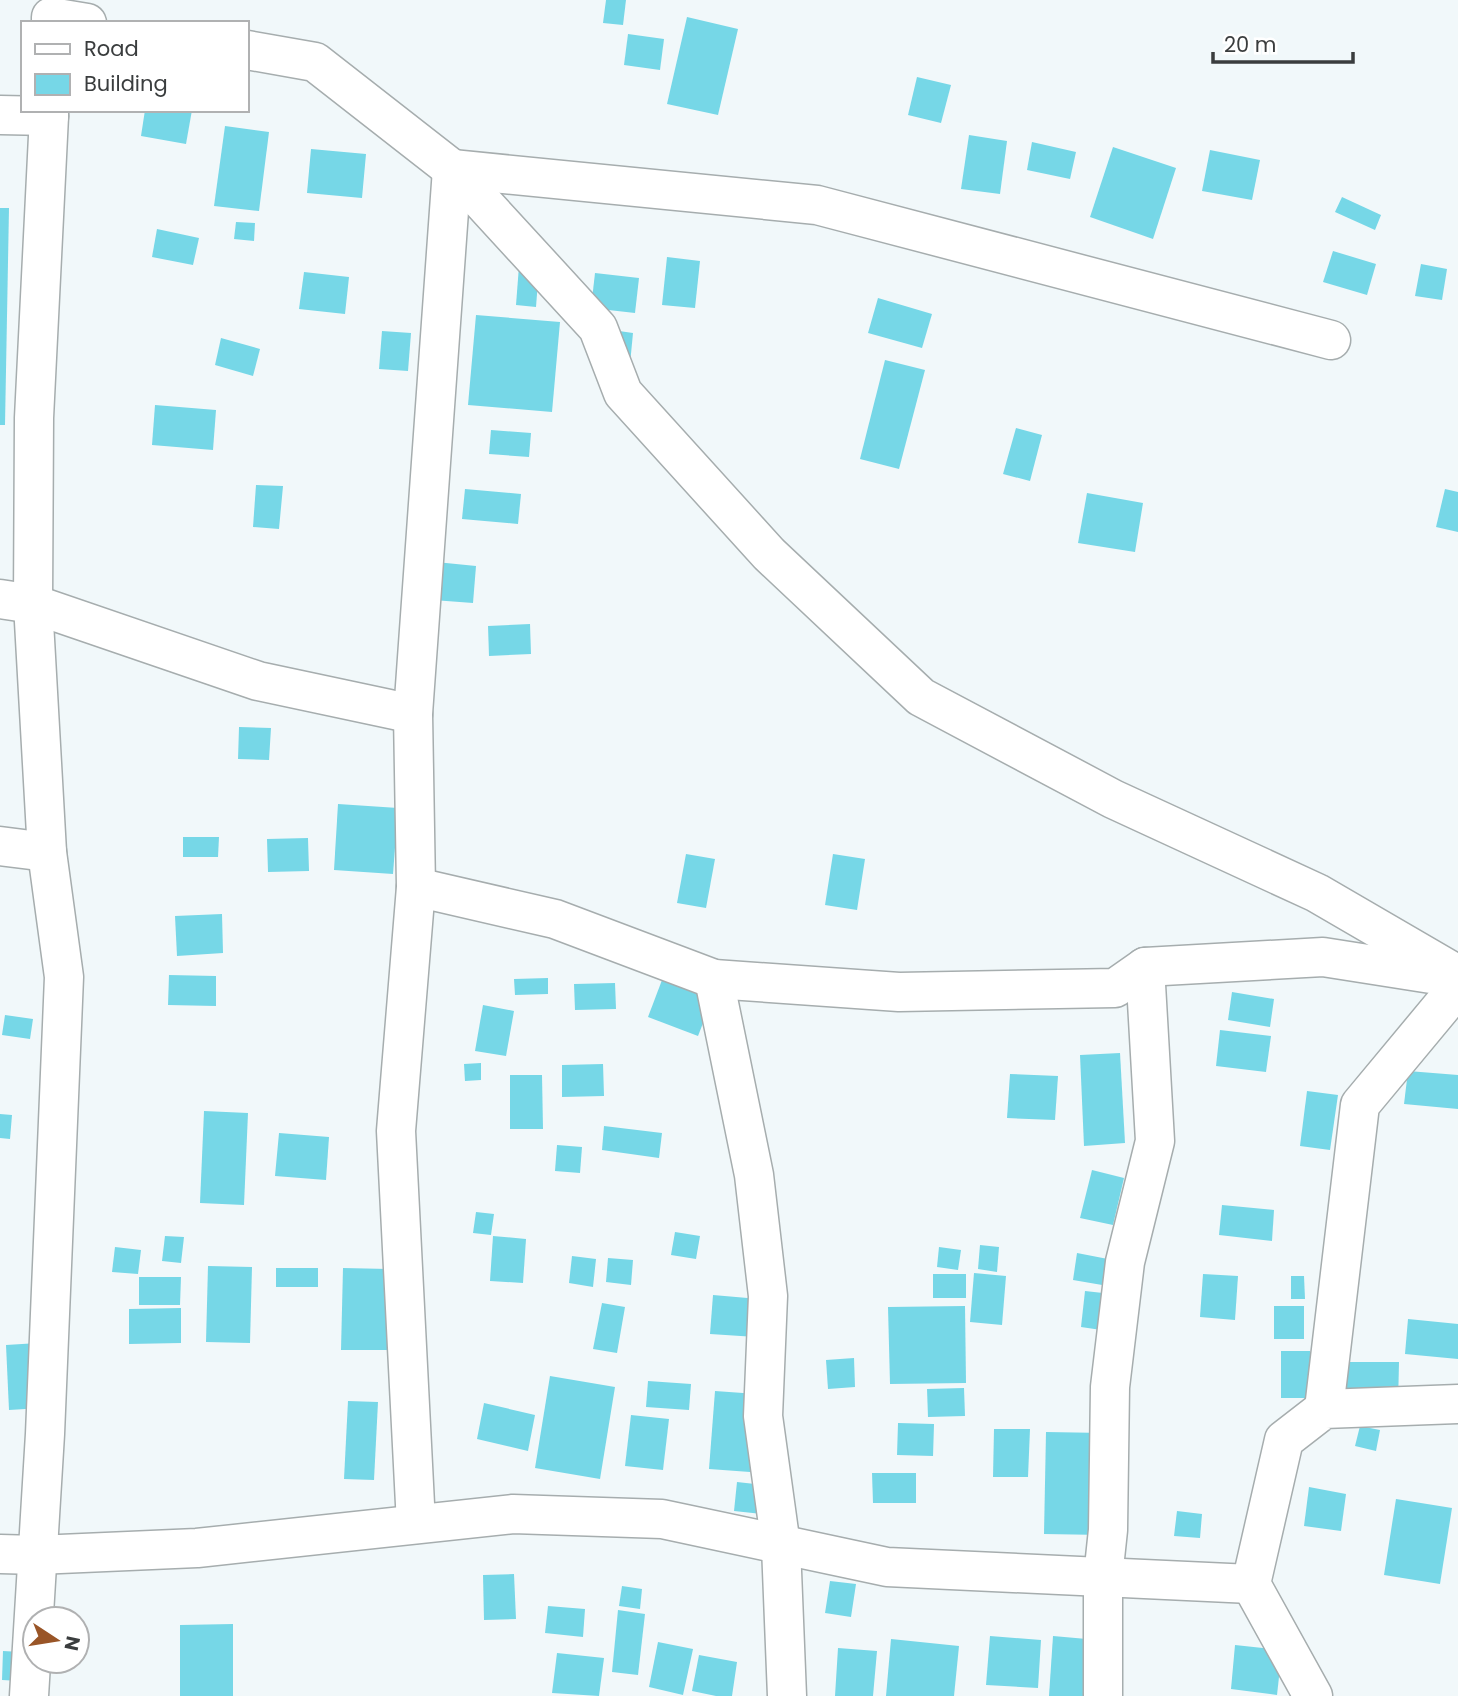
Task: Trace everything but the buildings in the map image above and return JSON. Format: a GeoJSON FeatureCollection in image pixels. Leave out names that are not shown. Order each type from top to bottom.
{"type":"FeatureCollection","features":[{"type":"Feature","properties":{"kind":"street"},"geometry":{"type":"LineString","coordinates":[[51,21],[51,16],[77,21]]}},
{"type":"Feature","properties":{"kind":"street"},"geometry":{"type":"LineString","coordinates":[[248,50],[315,62],[452,169],[598,328],[623,393],[769,554],[921,697],[1113,799],[1317,893],[1458,977]]}},
{"type":"Feature","properties":{"kind":"street"},"geometry":{"type":"LineString","coordinates":[[0,115],[49,113],[34,418],[17,601],[64,977],[45,1434],[29,1696]]}},
{"type":"Feature","properties":{"kind":"street"},"geometry":{"type":"LineString","coordinates":[[452,169],[817,205],[1331,340]]}},
{"type":"Feature","properties":{"kind":"street"},"geometry":{"type":"LineString","coordinates":[[416,1524],[396,1131],[416,887],[414,714],[452,169]]}},
{"type":"Feature","properties":{"kind":"street"},"geometry":{"type":"LineString","coordinates":[[17,601],[258,681],[414,714]]}},
{"type":"Feature","properties":{"kind":"street"},"geometry":{"type":"LineString","coordinates":[[0,846],[47,852]]}},
{"type":"Feature","properties":{"kind":"street"},"geometry":{"type":"LineString","coordinates":[[416,887],[555,919],[715,979],[899,992],[1115,988],[1145,967],[1323,957],[1458,977]]}},
{"type":"Feature","properties":{"kind":"street"},"geometry":{"type":"LineString","coordinates":[[1102,1696],[1110,1387],[1125,1262],[1155,1141],[1145,967]]}},
{"type":"Feature","properties":{"kind":"street"},"geometry":{"type":"LineString","coordinates":[[715,979],[754,1175],[767,1282],[763,1416],[781,1546],[787,1696]]}},
{"type":"Feature","properties":{"kind":"street"},"geometry":{"type":"LineString","coordinates":[[1324,1409],[1360,1105],[1458,987]]}},
{"type":"Feature","properties":{"kind":"street"},"geometry":{"type":"LineString","coordinates":[[1313,1696],[1251,1584],[1283,1440],[1324,1409],[1458,1404]]}},
{"type":"Feature","properties":{"kind":"street"},"geometry":{"type":"LineString","coordinates":[[0,1553],[37,1555],[197,1548],[513,1514],[662,1519],[887,1567],[1251,1584]]}}]}
